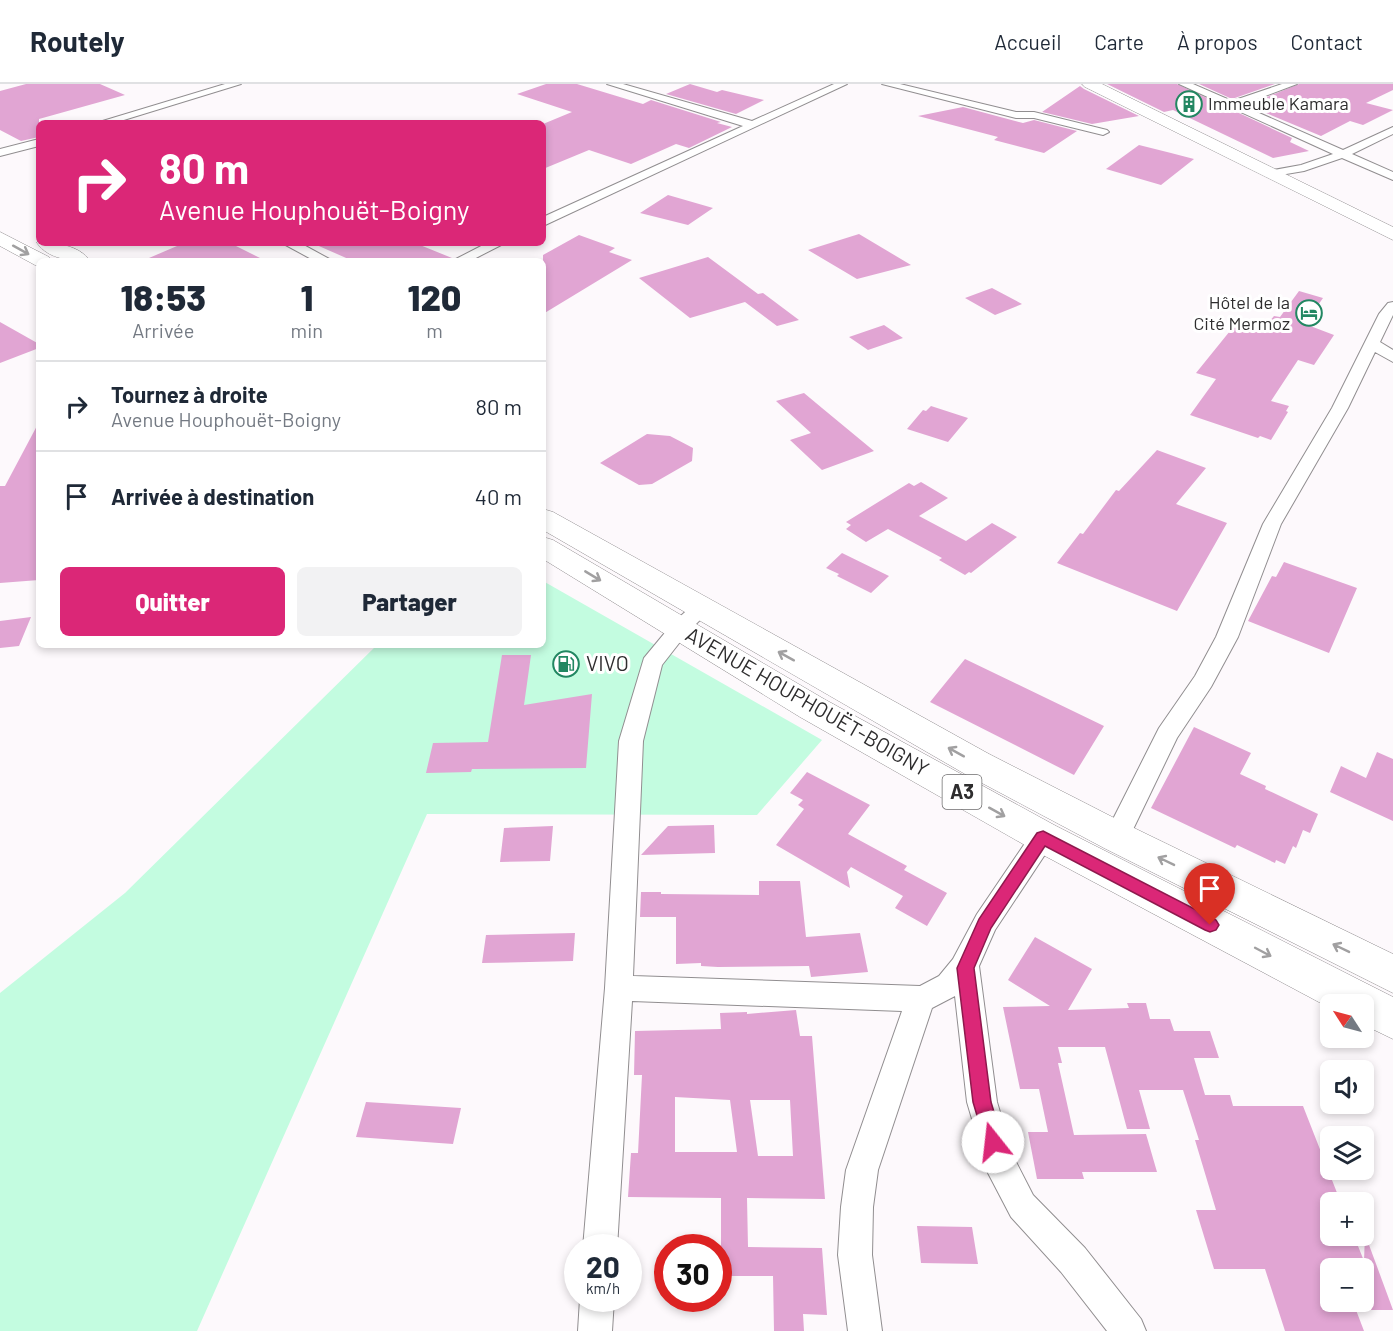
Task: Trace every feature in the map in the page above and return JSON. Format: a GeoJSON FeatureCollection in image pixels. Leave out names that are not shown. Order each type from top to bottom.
{"type":"FeatureCollection","features":[{"type":"Feature","properties":{"kind":"main road"},"geometry":{"type":"LineString","coordinates":[[1090,84],[1393,234]]}},
{"type":"Feature","properties":{"kind":"main road"},"geometry":{"type":"LineString","coordinates":[[4,230],[36,238]]}},
{"type":"Feature","properties":{"kind":"main road"},"geometry":{"type":"LineString","coordinates":[[4,230],[38,258]]}},
{"type":"Feature","properties":{"kind":"main road"},"geometry":{"type":"LineString","coordinates":[[53,246],[75,258]]}},
{"type":"Feature","properties":{"kind":"main road","name":"AVENUE HOUPHOUËT-BOIGNY"},"geometry":{"type":"LineString","coordinates":[[546,520],[691,618],[812,708],[1043,837],[1393,1019]]}},
{"type":"Feature","properties":{"kind":"main road","name":"AVENUE HOUPHOUËT-BOIGNY"},"geometry":{"type":"LineString","coordinates":[[546,547],[691,618],[1117,837],[1393,974]]}},
{"type":"Feature","properties":{"kind":"street"},"geometry":{"type":"LineString","coordinates":[[112,120],[236,84]]}},
{"type":"Feature","properties":{"kind":"street"},"geometry":{"type":"LineString","coordinates":[[612,84],[753,125]]}},
{"type":"Feature","properties":{"kind":"street"},"geometry":{"type":"LineString","coordinates":[[635,90],[649,84]]}},
{"type":"Feature","properties":{"kind":"street"},"geometry":{"type":"LineString","coordinates":[[546,221],[842,84]]}},
{"type":"Feature","properties":{"kind":"street"},"geometry":{"type":"LineString","coordinates":[[887,84],[1103,132]]}},
{"type":"Feature","properties":{"kind":"street"},"geometry":{"type":"LineString","coordinates":[[1184,84],[1393,176]]}},
{"type":"Feature","properties":{"kind":"street"},"geometry":{"type":"LineString","coordinates":[[1231,105],[1292,84]]}},
{"type":"Feature","properties":{"kind":"street"},"geometry":{"type":"LineString","coordinates":[[1008,124],[1023,115]]}},
{"type":"Feature","properties":{"kind":"street"},"geometry":{"type":"LineString","coordinates":[[1272,174],[1312,166],[1344,154],[1393,130]]}},
{"type":"Feature","properties":{"kind":"street"},"geometry":{"type":"LineString","coordinates":[[0,153],[36,143]]}},
{"type":"Feature","properties":{"kind":"street"},"geometry":{"type":"LineString","coordinates":[[296,246],[320,258]]}},
{"type":"Feature","properties":{"kind":"street"},"geometry":{"type":"LineString","coordinates":[[466,258],[492,246]]}},
{"type":"Feature","properties":{"kind":"street"},"geometry":{"type":"LineString","coordinates":[[1117,837],[1167,734],[1203,681],[1227,637],[1272,524],[1340,408],[1386,314],[1393,306]]}},
{"type":"Feature","properties":{"kind":"street"},"geometry":{"type":"LineString","coordinates":[[1372,343],[1393,357]]}},
{"type":"Feature","properties":{"kind":"street"},"geometry":{"type":"LineString","coordinates":[[601,1234],[619,988],[631,741],[652,663],[691,618]]}},
{"type":"Feature","properties":{"kind":"street"},"geometry":{"type":"LineString","coordinates":[[619,988],[921,999],[940,992],[966,968],[985,924],[1043,837]]}},
{"type":"Feature","properties":{"kind":"street"},"geometry":{"type":"LineString","coordinates":[[966,968],[982,1102],[999,1162],[1022,1206],[1073,1260],[1129,1331]]}},
{"type":"Feature","properties":{"kind":"street"},"geometry":{"type":"LineString","coordinates":[[865,1331],[855,1255],[857,1207],[862,1170],[921,999]]}},
{"type":"Feature","properties":{"kind":"street"},"geometry":{"type":"LineString","coordinates":[[595,1331],[596,1312]]}},
{"type":"Feature","properties":{"kind":"green space"},"geometry":{"type":"Polygon","coordinates":[[[546,583],[822,740],[757,815],[427,814],[197,1331],[0,1331],[0,993],[125,893],[374,648],[546,648],[546,583]]]}},
{"type":"Feature","properties":{"kind":"building"},"geometry":{"type":"Polygon","coordinates":[[[26,84],[100,84],[125,95],[36,120],[36,138],[21,141],[0,130],[0,91],[26,84]]]}},
{"type":"Feature","properties":{"kind":"building"},"geometry":{"type":"Polygon","coordinates":[[[546,84],[577,84],[643,104],[651,100],[732,127],[689,148],[676,144],[631,164],[589,150],[546,168],[546,123],[572,112],[517,94],[546,84]]]}},
{"type":"Feature","properties":{"kind":"building"},"geometry":{"type":"Polygon","coordinates":[[[690,84],[717,92],[722,90],[764,100],[736,114],[666,94],[690,84]]]}},
{"type":"Feature","properties":{"kind":"building"},"geometry":{"type":"Polygon","coordinates":[[[1107,84],[1177,84],[1292,138],[1290,142],[1309,151],[1273,158],[1173,110],[1164,112],[1107,84]]]}},
{"type":"Feature","properties":{"kind":"building"},"geometry":{"type":"Polygon","coordinates":[[[1199,84],[1275,84],[1232,99],[1199,84]]]}},
{"type":"Feature","properties":{"kind":"building"},"geometry":{"type":"Polygon","coordinates":[[[1299,84],[1393,84],[1393,90],[1366,103],[1393,110],[1363,125],[1350,121],[1321,136],[1247,105],[1299,84]]]}},
{"type":"Feature","properties":{"kind":"building"},"geometry":{"type":"Polygon","coordinates":[[[1080,86],[1139,116],[1092,124],[1042,112],[1080,86]]]}},
{"type":"Feature","properties":{"kind":"building"},"geometry":{"type":"Polygon","coordinates":[[[963,107],[1023,123],[1034,120],[1077,131],[1044,153],[994,140],[998,137],[918,116],[963,107]]]}},
{"type":"Feature","properties":{"kind":"building"},"geometry":{"type":"Polygon","coordinates":[[[1139,145],[1194,159],[1161,185],[1106,169],[1139,145]]]}},
{"type":"Feature","properties":{"kind":"building"},"geometry":{"type":"Polygon","coordinates":[[[668,195],[713,208],[688,225],[640,213],[668,195]]]}},
{"type":"Feature","properties":{"kind":"building"},"geometry":{"type":"Polygon","coordinates":[[[859,234],[911,265],[857,279],[808,250],[859,234]]]}},
{"type":"Feature","properties":{"kind":"building"},"geometry":{"type":"Polygon","coordinates":[[[579,235],[615,248],[609,252],[632,260],[546,312],[546,258],[543,258],[543,255],[579,235]]]}},
{"type":"Feature","properties":{"kind":"building"},"geometry":{"type":"Polygon","coordinates":[[[177,246],[236,246],[260,258],[149,258],[177,246]]]}},
{"type":"Feature","properties":{"kind":"building"},"geometry":{"type":"Polygon","coordinates":[[[319,246],[422,246],[452,258],[346,258],[319,246]]]}},
{"type":"Feature","properties":{"kind":"building"},"geometry":{"type":"Polygon","coordinates":[[[708,257],[758,294],[763,293],[799,320],[777,326],[745,302],[690,318],[639,278],[708,257]]]}},
{"type":"Feature","properties":{"kind":"building"},"geometry":{"type":"Polygon","coordinates":[[[992,288],[1022,304],[995,315],[965,298],[992,288]]]}},
{"type":"Feature","properties":{"kind":"building"},"geometry":{"type":"Polygon","coordinates":[[[1299,291],[1323,298],[1305,324],[1334,335],[1314,365],[1298,360],[1271,401],[1289,406],[1286,411],[1288,412],[1271,440],[1260,436],[1258,438],[1190,415],[1216,379],[1196,373],[1234,326],[1260,333],[1274,316],[1280,317],[1299,291]]]}},
{"type":"Feature","properties":{"kind":"building"},"geometry":{"type":"Polygon","coordinates":[[[0,322],[36,342],[36,349],[0,363],[0,322]]]}},
{"type":"Feature","properties":{"kind":"building"},"geometry":{"type":"Polygon","coordinates":[[[884,325],[903,338],[868,350],[849,337],[884,325]]]}},
{"type":"Feature","properties":{"kind":"building"},"geometry":{"type":"Polygon","coordinates":[[[804,393],[874,451],[822,470],[790,440],[811,433],[776,401],[804,393]]]}},
{"type":"Feature","properties":{"kind":"building"},"geometry":{"type":"Polygon","coordinates":[[[931,406],[968,418],[948,442],[907,429],[923,410],[926,411],[931,406]]]}},
{"type":"Feature","properties":{"kind":"building"},"geometry":{"type":"Polygon","coordinates":[[[36,428],[36,580],[0,583],[0,486],[5,486],[36,428]]]}},
{"type":"Feature","properties":{"kind":"building"},"geometry":{"type":"Polygon","coordinates":[[[647,434],[670,436],[693,448],[692,461],[652,484],[639,485],[600,463],[647,434]]]}},
{"type":"Feature","properties":{"kind":"building"},"geometry":{"type":"Polygon","coordinates":[[[1157,450],[1206,468],[1176,504],[1227,523],[1177,611],[1057,563],[1080,533],[1083,534],[1116,490],[1119,491],[1157,450]]]}},
{"type":"Feature","properties":{"kind":"building"},"geometry":{"type":"Polygon","coordinates":[[[921,482],[948,498],[919,516],[966,541],[992,523],[1017,537],[971,573],[965,575],[939,560],[942,558],[888,529],[866,542],[846,529],[851,525],[846,522],[909,483],[914,486],[921,482]]]}},
{"type":"Feature","properties":{"kind":"building"},"geometry":{"type":"Polygon","coordinates":[[[842,553],[889,576],[871,593],[826,568],[842,553]]]}},
{"type":"Feature","properties":{"kind":"building"},"geometry":{"type":"Polygon","coordinates":[[[1284,562],[1357,588],[1329,653],[1248,621],[1272,576],[1276,577],[1284,562]]]}},
{"type":"Feature","properties":{"kind":"building"},"geometry":{"type":"Polygon","coordinates":[[[31,617],[19,646],[0,648],[0,621],[31,617]]]}},
{"type":"Feature","properties":{"kind":"building"},"geometry":{"type":"Polygon","coordinates":[[[502,655],[531,655],[524,705],[592,694],[586,768],[472,769],[471,772],[426,773],[433,743],[488,742],[502,655]]]}},
{"type":"Feature","properties":{"kind":"building"},"geometry":{"type":"Polygon","coordinates":[[[965,659],[1104,726],[1074,775],[930,702],[965,659]]]}},
{"type":"Feature","properties":{"kind":"building"},"geometry":{"type":"Polygon","coordinates":[[[1194,727],[1251,753],[1240,774],[1266,786],[1265,789],[1318,814],[1310,833],[1303,830],[1296,848],[1293,846],[1285,864],[1276,860],[1275,863],[1237,845],[1235,848],[1151,808],[1194,727]]]}},
{"type":"Feature","properties":{"kind":"building"},"geometry":{"type":"Polygon","coordinates":[[[1377,752],[1393,759],[1393,821],[1330,792],[1341,766],[1366,778],[1377,752]]]}},
{"type":"Feature","properties":{"kind":"building"},"geometry":{"type":"Polygon","coordinates":[[[807,772],[870,805],[848,834],[907,866],[904,870],[947,893],[927,926],[895,908],[903,896],[851,867],[847,872],[850,888],[776,845],[804,809],[798,805],[803,800],[790,793],[807,772]]]}},
{"type":"Feature","properties":{"kind":"building"},"geometry":{"type":"Polygon","coordinates":[[[714,825],[715,853],[641,855],[668,826],[714,825]]]}},
{"type":"Feature","properties":{"kind":"building"},"geometry":{"type":"Polygon","coordinates":[[[553,826],[550,861],[500,862],[504,828],[553,826]]]}},
{"type":"Feature","properties":{"kind":"building"},"geometry":{"type":"Polygon","coordinates":[[[759,881],[800,881],[806,937],[860,933],[868,972],[811,977],[809,966],[718,967],[701,966],[701,963],[676,964],[676,917],[640,917],[641,892],[759,895],[759,881]]]}},
{"type":"Feature","properties":{"kind":"building"},"geometry":{"type":"Polygon","coordinates":[[[575,933],[573,961],[482,963],[486,935],[575,933]]]}},
{"type":"Feature","properties":{"kind":"building"},"geometry":{"type":"Polygon","coordinates":[[[1035,937],[1092,969],[1068,1010],[1129,1008],[1127,1003],[1146,1003],[1150,1019],[1170,1019],[1174,1031],[1210,1031],[1219,1058],[1194,1058],[1205,1095],[1230,1095],[1233,1106],[1303,1106],[1320,1149],[1320,1180],[1332,1180],[1337,1192],[1320,1192],[1320,1246],[1358,1246],[1363,1258],[1320,1258],[1320,1312],[1357,1312],[1364,1331],[1285,1331],[1265,1269],[1214,1269],[1196,1210],[1216,1210],[1195,1140],[1199,1140],[1183,1090],[1139,1090],[1150,1129],[1127,1129],[1105,1047],[1058,1047],[1062,1063],[1058,1063],[1074,1135],[1146,1134],[1157,1172],[1082,1172],[1084,1179],[1037,1179],[1028,1132],[1048,1132],[1039,1089],[1020,1089],[1003,1007],[1050,1006],[1008,980],[1035,937]]]}},
{"type":"Feature","properties":{"kind":"building"},"geometry":{"type":"Polygon","coordinates":[[[796,1010],[800,1036],[812,1036],[825,1199],[747,1198],[748,1247],[822,1248],[827,1315],[803,1314],[804,1331],[774,1331],[773,1276],[732,1276],[732,1234],[721,1234],[721,1198],[628,1197],[631,1153],[638,1153],[642,1075],[634,1075],[635,1031],[721,1029],[720,1013],[747,1012],[747,1014],[796,1010]],[[675,1097],[675,1152],[737,1152],[730,1100],[675,1097]],[[750,1100],[758,1156],[793,1156],[790,1100],[750,1100]]]}},
{"type":"Feature","properties":{"kind":"building"},"geometry":{"type":"Polygon","coordinates":[[[366,1102],[461,1108],[453,1144],[356,1137],[366,1102]]]}},
{"type":"Feature","properties":{"kind":"building"},"geometry":{"type":"Polygon","coordinates":[[[917,1226],[972,1227],[978,1264],[921,1263],[917,1226]]]}},
{"type":"Feature","properties":{"kind":"building"},"geometry":{"type":"Polygon","coordinates":[[[1365,1246],[1369,1246],[1374,1258],[1364,1258],[1365,1246]]]}},
{"type":"Feature","properties":{"kind":"building"},"geometry":{"type":"Polygon","coordinates":[[[1374,1258],[1393,1310],[1374,1310],[1374,1258]]]}},
{"type":"Feature","properties":{"kind":"place","name":"Immeuble Kamara"},"geometry":{"type":"Point","coordinates":[1189,104]}},
{"type":"Feature","properties":{"kind":"place","name":"Hôtel de la Cité Mermoz"},"geometry":{"type":"Point","coordinates":[1309,313]}},
{"type":"Feature","properties":{"kind":"place","name":"VIVO"},"geometry":{"type":"Point","coordinates":[566,664]}},
{"type":"Feature","properties":{"kind":"route"},"geometry":{"type":"LineString","coordinates":[[993,1142],[982,1102],[966,968],[985,924],[1043,837],[1210,925]]}}]}
